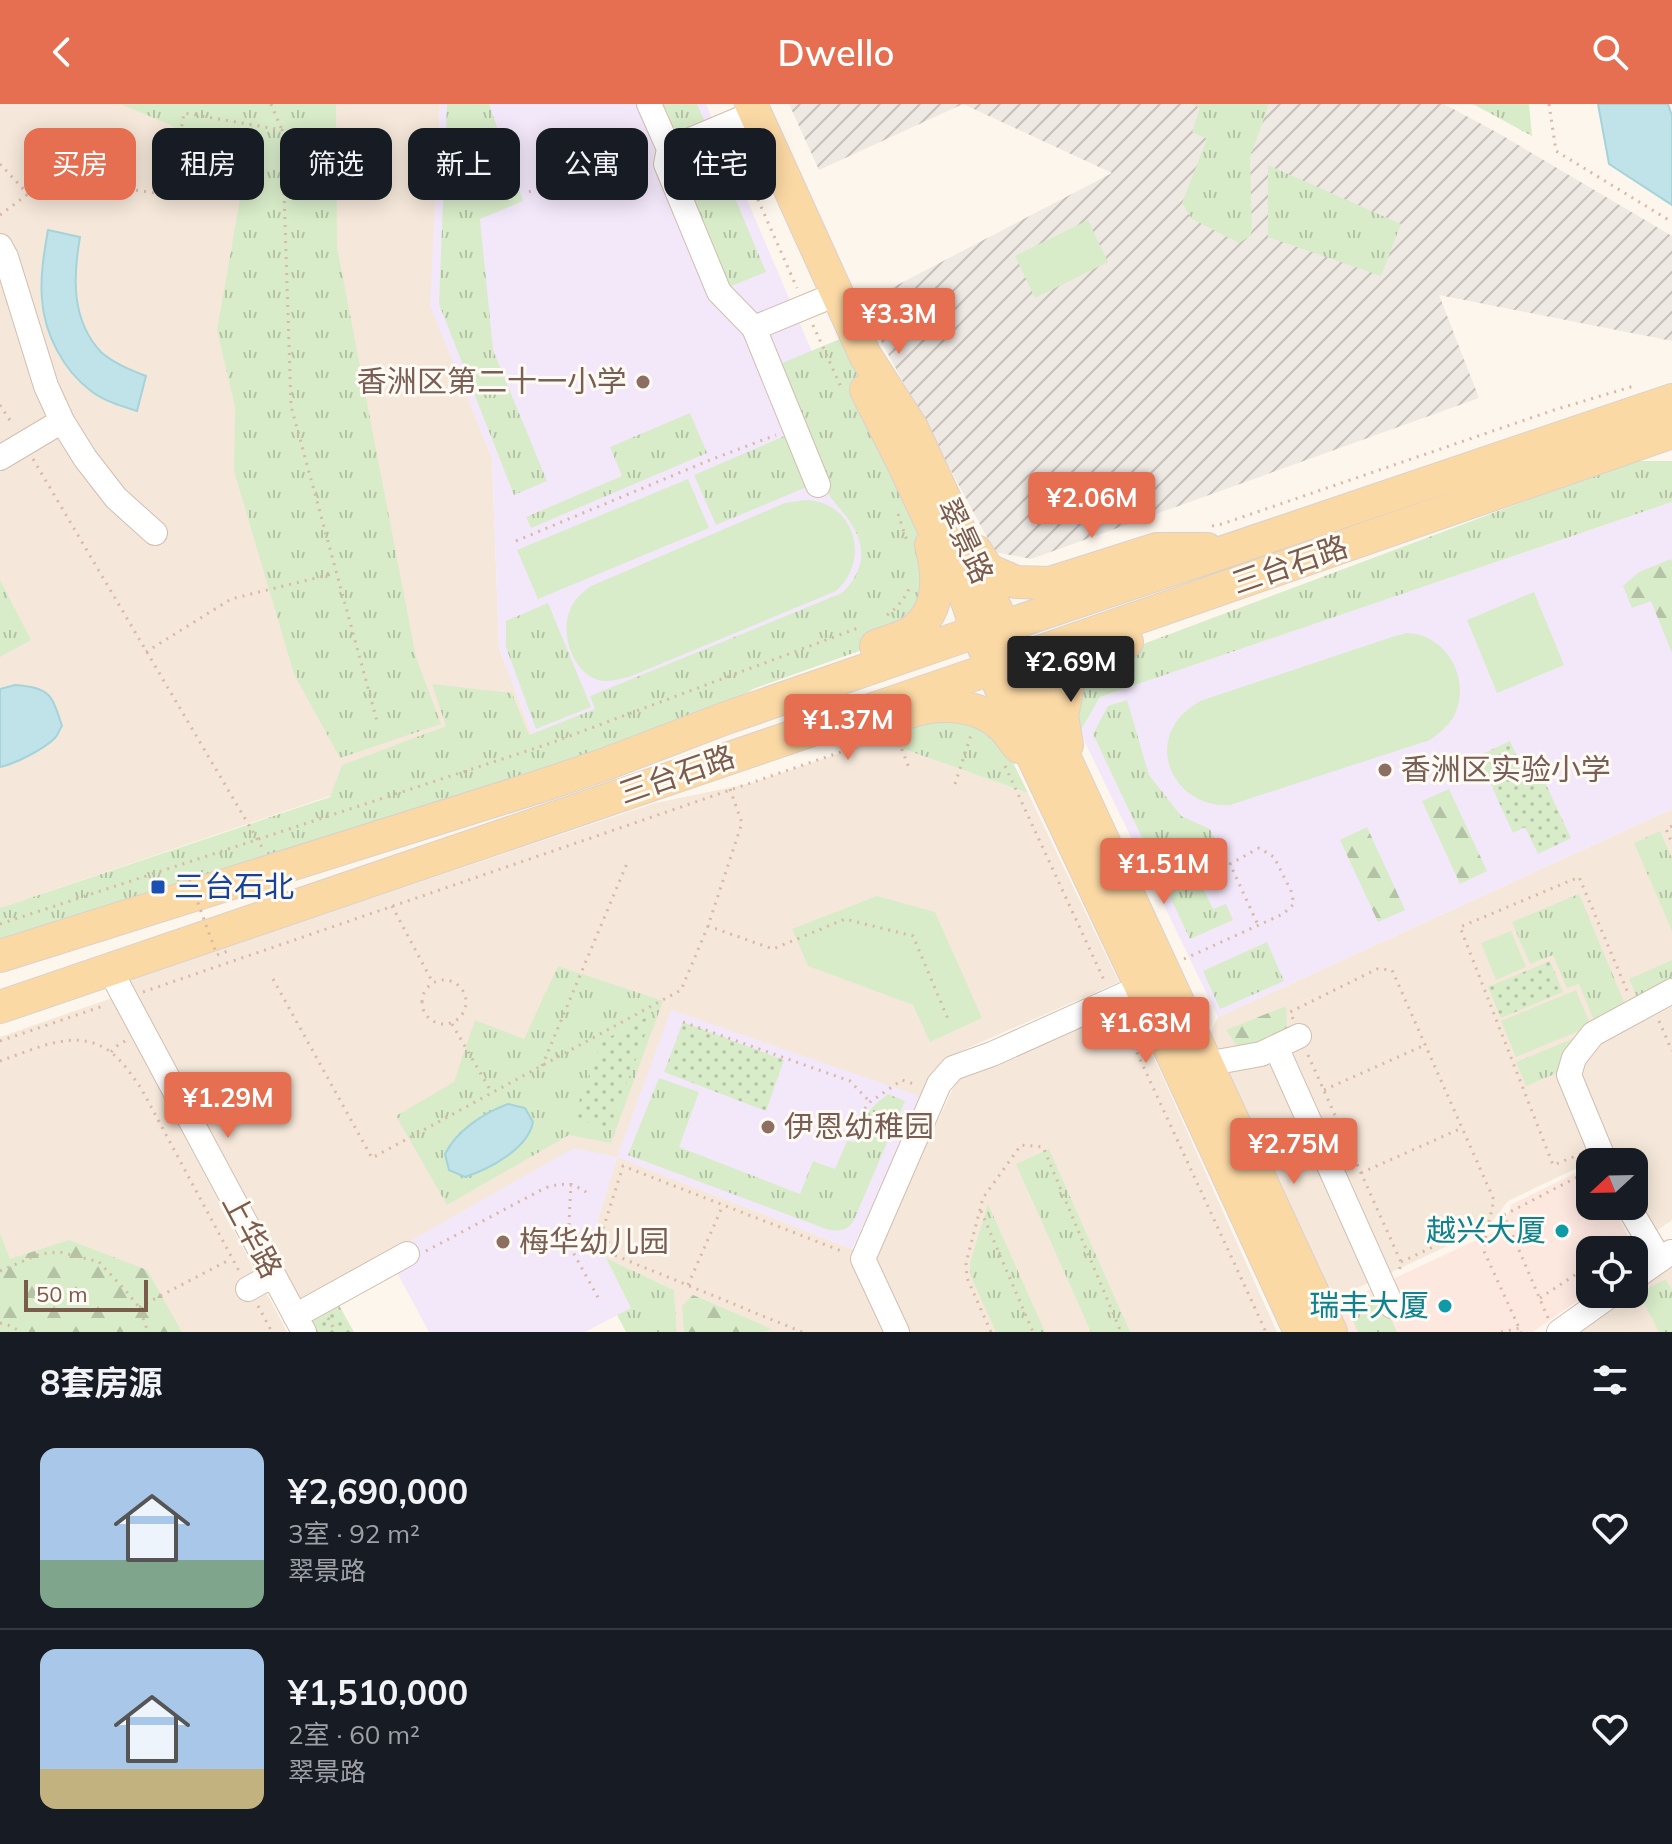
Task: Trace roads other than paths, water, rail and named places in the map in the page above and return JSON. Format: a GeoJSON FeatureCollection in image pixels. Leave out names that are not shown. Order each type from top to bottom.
{"type":"FeatureCollection","features":[{"type":"Feature","properties":{"kind":"main road","name":"翠景路"},"geometry":{"type":"LineString","coordinates":[[738,113],[814,303],[840,339],[903,463],[971,609],[991,629]]}},
{"type":"Feature","properties":{"kind":"main road","name":"翠景路"},"geometry":{"type":"LineString","coordinates":[[738,113],[865,355],[912,428],[953,515],[991,629],[1056,774],[1139,986],[1300,1332]]}},
{"type":"Feature","properties":{"kind":"main road","name":"三台石路"},"geometry":{"type":"LineString","coordinates":[[0,956],[544,785],[740,713],[1672,400]]}},
{"type":"Feature","properties":{"kind":"main road","name":"三台石路"},"geometry":{"type":"LineString","coordinates":[[0,1007],[1672,432]]}},
{"type":"Feature","properties":{"kind":"main road"},"geometry":{"type":"LineString","coordinates":[[678,736],[753,689],[904,636],[927,616],[937,591],[937,570],[930,540],[903,463]]}},
{"type":"Feature","properties":{"kind":"main road"},"geometry":{"type":"LineString","coordinates":[[953,515],[988,570],[1016,582],[1050,583],[1157,549],[1234,549]]}},
{"type":"Feature","properties":{"kind":"main road"},"geometry":{"type":"LineString","coordinates":[[1056,774],[1069,680],[1091,656],[1172,626],[1245,580]]}},
{"type":"Feature","properties":{"kind":"main road"},"geometry":{"type":"LineString","coordinates":[[648,785],[750,766],[925,707],[950,705],[977,711],[1001,725],[1056,774]]}},
{"type":"Feature","properties":{"kind":"main road","name":"翠景路"},"geometry":{"type":"LineString","coordinates":[[1139,986],[1206,1064],[1331,1332]]}},
{"type":"Feature","properties":{"kind":"street"},"geometry":{"type":"LineString","coordinates":[[649,104],[664,138]]}},
{"type":"Feature","properties":{"kind":"street"},"geometry":{"type":"LineString","coordinates":[[709,128],[738,113]]}},
{"type":"Feature","properties":{"kind":"street"},"geometry":{"type":"LineString","coordinates":[[681,200],[719,292],[754,328],[818,485]]}},
{"type":"Feature","properties":{"kind":"street"},"geometry":{"type":"LineString","coordinates":[[0,246],[46,386],[62,421],[85,458],[116,498],[155,533]]}},
{"type":"Feature","properties":{"kind":"street"},"geometry":{"type":"LineString","coordinates":[[754,328],[814,303]]}},
{"type":"Feature","properties":{"kind":"street"},"geometry":{"type":"LineString","coordinates":[[0,458],[62,421]]}},
{"type":"Feature","properties":{"kind":"street"},"geometry":{"type":"LineString","coordinates":[[1632,445],[1672,447]]}},
{"type":"Feature","properties":{"kind":"street","name":"上华路"},"geometry":{"type":"LineString","coordinates":[[110,970],[300,1324]]}},
{"type":"Feature","properties":{"kind":"street"},"geometry":{"type":"LineString","coordinates":[[897,1332],[863,1259],[939,1084],[953,1068],[992,1054],[1139,986]]}},
{"type":"Feature","properties":{"kind":"street"},"geometry":{"type":"LineString","coordinates":[[1594,1148],[1569,1075],[1574,1058],[1593,1034],[1653,1001]]}},
{"type":"Feature","properties":{"kind":"street"},"geometry":{"type":"LineString","coordinates":[[1206,1064],[1269,1051],[1299,1036]]}},
{"type":"Feature","properties":{"kind":"street"},"geometry":{"type":"LineString","coordinates":[[1269,1051],[1392,1306]]}},
{"type":"Feature","properties":{"kind":"street"},"geometry":{"type":"LineString","coordinates":[[1639,1220],[1666,1256],[1648,1268]]}},
{"type":"Feature","properties":{"kind":"street"},"geometry":{"type":"LineString","coordinates":[[300,1324],[407,1254]]}},
{"type":"Feature","properties":{"kind":"street"},"geometry":{"type":"LineString","coordinates":[[248,1289],[273,1275]]}},
{"type":"Feature","properties":{"kind":"street"},"geometry":{"type":"LineString","coordinates":[[1563,1331],[1593,1308]]}},
{"type":"Feature","properties":{"kind":"water"},"geometry":{"type":"Polygon","coordinates":[[[1598,104],[1668,104],[1672,116],[1672,205],[1609,164],[1598,104]]]}},
{"type":"Feature","properties":{"kind":"water"},"geometry":{"type":"Polygon","coordinates":[[[48,230],[80,237],[76,267],[79,312],[91,340],[101,352],[146,376],[137,411],[91,391],[72,373],[51,338],[42,299],[48,230]]]}},
{"type":"Feature","properties":{"kind":"water"},"geometry":{"type":"Polygon","coordinates":[[[15,685],[36,688],[48,695],[62,726],[55,738],[44,747],[0,767],[0,689],[15,685]]]}},
{"type":"Feature","properties":{"kind":"water"},"geometry":{"type":"Polygon","coordinates":[[[508,1104],[525,1108],[533,1122],[524,1141],[506,1157],[465,1177],[449,1170],[445,1154],[457,1137],[481,1117],[508,1104]]]}},
{"type":"Feature","properties":{"kind":"place","name":"香洲区第二十一小学"},"geometry":{"type":"Point","coordinates":[643,382]}},
{"type":"Feature","properties":{"kind":"place","name":"香洲区实验小学"},"geometry":{"type":"Point","coordinates":[1385,770]}},
{"type":"Feature","properties":{"kind":"place","name":"三台石北"},"geometry":{"type":"Point","coordinates":[158,887]}},
{"type":"Feature","properties":{"kind":"place","name":"伊恩幼稚园"},"geometry":{"type":"Point","coordinates":[768,1127]}},
{"type":"Feature","properties":{"kind":"place","name":"越兴大厦"},"geometry":{"type":"Point","coordinates":[1562,1231]}},
{"type":"Feature","properties":{"kind":"place","name":"梅华幼儿园"},"geometry":{"type":"Point","coordinates":[503,1242]}},
{"type":"Feature","properties":{"kind":"place","name":"瑞丰大厦"},"geometry":{"type":"Point","coordinates":[1445,1306]}}]}
